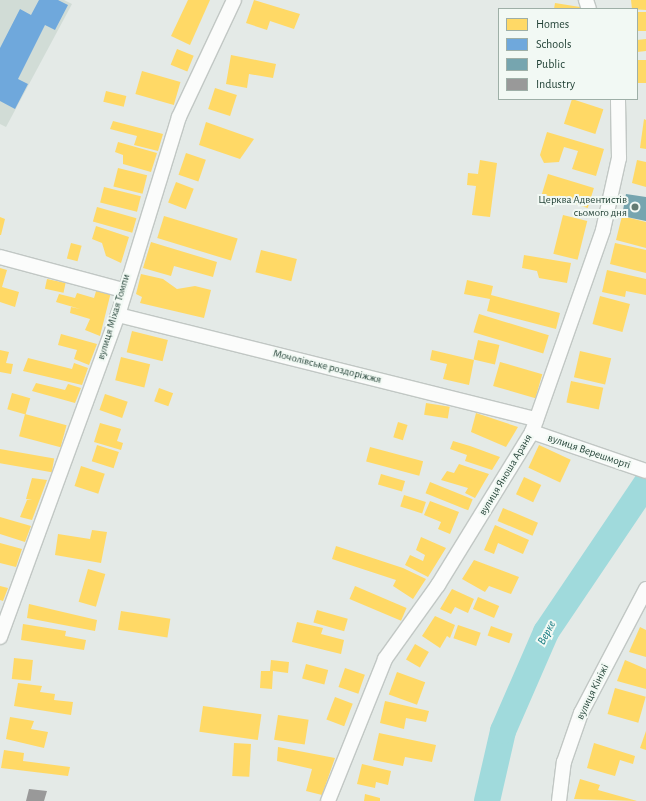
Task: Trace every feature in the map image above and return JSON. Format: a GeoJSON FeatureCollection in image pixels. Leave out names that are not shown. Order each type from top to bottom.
{"type":"FeatureCollection","features":[{"type":"Feature","properties":{"kind":"street","name":"вулиця Міхая Томпи"},"geometry":{"type":"LineString","coordinates":[[0,637],[118,315],[123,290],[179,117],[234,0]]}},
{"type":"Feature","properties":{"kind":"street","name":"вулиця Яноша Араня"},"geometry":{"type":"LineString","coordinates":[[328,801],[385,659],[438,585],[534,426],[603,230],[620,158],[618,100]]}},
{"type":"Feature","properties":{"kind":"street"},"geometry":{"type":"LineString","coordinates":[[0,257],[123,290]]}},
{"type":"Feature","properties":{"kind":"street","name":"Мочолівське роздоріжжя"},"geometry":{"type":"LineString","coordinates":[[118,315],[534,426]]}},
{"type":"Feature","properties":{"kind":"street","name":"вулиця Верешморті"},"geometry":{"type":"LineString","coordinates":[[534,426],[642,470]]}},
{"type":"Feature","properties":{"kind":"street","name":"вулиця Кініжі"},"geometry":{"type":"LineString","coordinates":[[559,801],[564,762],[581,713],[646,589]]}},
{"type":"Feature","properties":{"kind":"shaded area"},"geometry":{"type":"Polygon","coordinates":[[[0,0],[64,0],[72,4],[6,127],[0,124],[0,0]]]}},
{"type":"Feature","properties":{"kind":"building: Homes"},"geometry":{"type":"Polygon","coordinates":[[[188,0],[210,0],[190,45],[171,36],[188,0]]]}},
{"type":"Feature","properties":{"kind":"building: Homes"},"geometry":{"type":"Polygon","coordinates":[[[254,0],[300,14],[294,29],[270,21],[267,30],[246,23],[254,0]]]}},
{"type":"Feature","properties":{"kind":"building: Homes"},"geometry":{"type":"Polygon","coordinates":[[[631,0],[646,0],[646,10],[632,8],[631,0]]]}},
{"type":"Feature","properties":{"kind":"building: Homes"},"geometry":{"type":"Polygon","coordinates":[[[555,3],[580,7],[580,8],[554,8],[555,3]]]}},
{"type":"Feature","properties":{"kind":"building: Homes"},"geometry":{"type":"Polygon","coordinates":[[[638,12],[646,12],[646,31],[638,31],[638,12]]]}},
{"type":"Feature","properties":{"kind":"building: Homes"},"geometry":{"type":"Polygon","coordinates":[[[646,39],[646,51],[638,52],[638,40],[646,39]]]}},
{"type":"Feature","properties":{"kind":"building: Homes"},"geometry":{"type":"Polygon","coordinates":[[[177,49],[194,56],[187,72],[171,65],[177,49]]]}},
{"type":"Feature","properties":{"kind":"building: Homes"},"geometry":{"type":"Polygon","coordinates":[[[231,55],[276,64],[273,78],[249,74],[247,88],[226,84],[231,55]]]}},
{"type":"Feature","properties":{"kind":"building: Homes"},"geometry":{"type":"Polygon","coordinates":[[[638,60],[646,60],[646,83],[638,83],[638,60]]]}},
{"type":"Feature","properties":{"kind":"building: Homes"},"geometry":{"type":"Polygon","coordinates":[[[142,71],[180,82],[174,105],[135,94],[142,71]]]}},
{"type":"Feature","properties":{"kind":"building: Homes"},"geometry":{"type":"Polygon","coordinates":[[[215,88],[237,95],[230,116],[208,109],[215,88]]]}},
{"type":"Feature","properties":{"kind":"building: Homes"},"geometry":{"type":"Polygon","coordinates":[[[106,91],[126,96],[124,107],[103,102],[106,91]]]}},
{"type":"Feature","properties":{"kind":"building: Homes"},"geometry":{"type":"Polygon","coordinates":[[[572,100],[603,109],[595,134],[564,124],[572,100]]]}},
{"type":"Feature","properties":{"kind":"building: Homes"},"geometry":{"type":"Polygon","coordinates":[[[644,119],[646,120],[646,149],[640,148],[644,119]]]}},
{"type":"Feature","properties":{"kind":"building: Homes"},"geometry":{"type":"Polygon","coordinates":[[[113,121],[163,134],[158,151],[134,145],[137,136],[110,129],[113,121]]]}},
{"type":"Feature","properties":{"kind":"building: Homes"},"geometry":{"type":"Polygon","coordinates":[[[206,122],[254,139],[240,159],[199,145],[206,122]]]}},
{"type":"Feature","properties":{"kind":"building: Homes"},"geometry":{"type":"Polygon","coordinates":[[[547,132],[604,149],[596,176],[572,169],[578,151],[564,147],[559,162],[544,163],[540,155],[547,132]]]}},
{"type":"Feature","properties":{"kind":"building: Homes"},"geometry":{"type":"Polygon","coordinates":[[[118,142],[157,153],[151,172],[123,164],[123,155],[115,152],[118,142]]]}},
{"type":"Feature","properties":{"kind":"building: Homes"},"geometry":{"type":"Polygon","coordinates":[[[186,153],[206,160],[198,182],[179,175],[186,153]]]}},
{"type":"Feature","properties":{"kind":"building: Homes"},"geometry":{"type":"Polygon","coordinates":[[[480,160],[497,163],[490,217],[472,215],[476,186],[467,185],[468,173],[478,174],[480,160]]]}},
{"type":"Feature","properties":{"kind":"building: Homes"},"geometry":{"type":"Polygon","coordinates":[[[637,160],[646,162],[646,187],[632,183],[637,160]]]}},
{"type":"Feature","properties":{"kind":"building: Homes"},"geometry":{"type":"Polygon","coordinates":[[[118,168],[147,175],[143,194],[113,186],[118,168]]]}},
{"type":"Feature","properties":{"kind":"building: Homes"},"geometry":{"type":"Polygon","coordinates":[[[548,174],[594,188],[588,208],[542,194],[548,174]]]}},
{"type":"Feature","properties":{"kind":"building: Homes"},"geometry":{"type":"Polygon","coordinates":[[[176,182],[194,189],[186,209],[168,203],[176,182]]]}},
{"type":"Feature","properties":{"kind":"building: Homes"},"geometry":{"type":"Polygon","coordinates":[[[104,187],[141,196],[137,212],[100,203],[104,187]]]}},
{"type":"Feature","properties":{"kind":"building: Homes"},"geometry":{"type":"Polygon","coordinates":[[[97,207],[136,218],[132,233],[93,221],[97,207]]]}},
{"type":"Feature","properties":{"kind":"building: Homes"},"geometry":{"type":"Polygon","coordinates":[[[563,215],[587,221],[578,260],[553,254],[563,215]]]}},
{"type":"Feature","properties":{"kind":"building: Homes"},"geometry":{"type":"Polygon","coordinates":[[[164,216],[238,239],[231,261],[157,238],[164,216]]]}},
{"type":"Feature","properties":{"kind":"building: Homes"},"geometry":{"type":"Polygon","coordinates":[[[622,216],[646,222],[646,248],[616,240],[622,216]]]}},
{"type":"Feature","properties":{"kind":"building: Homes"},"geometry":{"type":"Polygon","coordinates":[[[0,217],[5,219],[1,235],[0,235],[0,217]]]}},
{"type":"Feature","properties":{"kind":"building: Homes"},"geometry":{"type":"Polygon","coordinates":[[[96,226],[129,237],[121,263],[106,256],[102,243],[92,239],[96,226]]]}},
{"type":"Feature","properties":{"kind":"building: Homes"},"geometry":{"type":"Polygon","coordinates":[[[151,242],[217,262],[213,277],[174,266],[171,276],[143,268],[151,242]]]}},
{"type":"Feature","properties":{"kind":"building: Homes"},"geometry":{"type":"Polygon","coordinates":[[[71,243],[82,246],[77,261],[67,258],[71,243]]]}},
{"type":"Feature","properties":{"kind":"building: Homes"},"geometry":{"type":"Polygon","coordinates":[[[615,243],[646,250],[646,273],[610,264],[615,243]]]}},
{"type":"Feature","properties":{"kind":"building: Homes"},"geometry":{"type":"Polygon","coordinates":[[[261,250],[297,259],[291,281],[255,272],[261,250]]]}},
{"type":"Feature","properties":{"kind":"building: Homes"},"geometry":{"type":"Polygon","coordinates":[[[524,255],[571,263],[567,283],[539,278],[537,271],[522,268],[524,255]]]}},
{"type":"Feature","properties":{"kind":"building: Homes"},"geometry":{"type":"Polygon","coordinates":[[[0,268],[7,270],[2,287],[19,292],[15,307],[0,302],[0,268]]]}},
{"type":"Feature","properties":{"kind":"building: Homes"},"geometry":{"type":"Polygon","coordinates":[[[607,270],[646,279],[646,295],[626,291],[625,297],[602,292],[607,270]]]}},
{"type":"Feature","properties":{"kind":"building: Homes"},"geometry":{"type":"Polygon","coordinates":[[[141,274],[163,279],[177,289],[195,286],[211,290],[204,318],[140,303],[142,297],[136,294],[141,274]]]}},
{"type":"Feature","properties":{"kind":"building: Homes"},"geometry":{"type":"Polygon","coordinates":[[[47,279],[66,283],[64,293],[45,289],[47,279]]]}},
{"type":"Feature","properties":{"kind":"building: Homes"},"geometry":{"type":"Polygon","coordinates":[[[467,280],[493,286],[491,295],[560,313],[556,329],[487,311],[490,299],[464,294],[467,280]]]}},
{"type":"Feature","properties":{"kind":"building: Homes"},"geometry":{"type":"Polygon","coordinates":[[[97,288],[111,292],[100,336],[85,330],[90,319],[70,313],[71,307],[80,309],[56,302],[59,294],[75,298],[77,293],[94,298],[97,288]]]}},
{"type":"Feature","properties":{"kind":"building: Homes"},"geometry":{"type":"Polygon","coordinates":[[[600,296],[630,304],[622,332],[592,324],[600,296]]]}},
{"type":"Feature","properties":{"kind":"building: Homes"},"geometry":{"type":"Polygon","coordinates":[[[479,314],[549,335],[543,354],[473,332],[479,314]]]}},
{"type":"Feature","properties":{"kind":"building: Homes"},"geometry":{"type":"Polygon","coordinates":[[[132,331],[168,340],[163,361],[127,352],[132,331]]]}},
{"type":"Feature","properties":{"kind":"building: Homes"},"geometry":{"type":"Polygon","coordinates":[[[61,334],[97,344],[89,365],[74,359],[77,350],[58,345],[61,334]]]}},
{"type":"Feature","properties":{"kind":"building: Homes"},"geometry":{"type":"Polygon","coordinates":[[[478,340],[499,345],[495,364],[474,359],[478,340]]]}},
{"type":"Feature","properties":{"kind":"building: Homes"},"geometry":{"type":"Polygon","coordinates":[[[0,350],[9,352],[6,363],[13,364],[11,374],[0,372],[0,350]]]}},
{"type":"Feature","properties":{"kind":"building: Homes"},"geometry":{"type":"Polygon","coordinates":[[[432,350],[474,360],[469,385],[443,379],[447,364],[430,360],[432,350]]]}},
{"type":"Feature","properties":{"kind":"building: Homes"},"geometry":{"type":"Polygon","coordinates":[[[580,351],[611,358],[605,385],[574,377],[580,351]]]}},
{"type":"Feature","properties":{"kind":"building: Homes"},"geometry":{"type":"Polygon","coordinates":[[[121,357],[150,364],[144,388],[115,380],[121,357]]]}},
{"type":"Feature","properties":{"kind":"building: Homes"},"geometry":{"type":"Polygon","coordinates":[[[28,358],[72,369],[74,363],[88,368],[82,385],[23,371],[28,358]]]}},
{"type":"Feature","properties":{"kind":"building: Homes"},"geometry":{"type":"Polygon","coordinates":[[[500,362],[542,374],[535,398],[493,386],[500,362]]]}},
{"type":"Feature","properties":{"kind":"building: Homes"},"geometry":{"type":"Polygon","coordinates":[[[571,381],[603,388],[599,409],[566,403],[571,381]]]}},
{"type":"Feature","properties":{"kind":"building: Homes"},"geometry":{"type":"Polygon","coordinates":[[[36,383],[65,390],[68,384],[81,388],[75,403],[32,391],[36,383]]]}},
{"type":"Feature","properties":{"kind":"building: Homes"},"geometry":{"type":"Polygon","coordinates":[[[159,388],[173,393],[168,406],[154,401],[159,388]]]}},
{"type":"Feature","properties":{"kind":"building: Homes"},"geometry":{"type":"Polygon","coordinates":[[[12,393],[30,398],[26,415],[7,409],[12,393]]]}},
{"type":"Feature","properties":{"kind":"building: Homes"},"geometry":{"type":"Polygon","coordinates":[[[105,394],[128,402],[122,418],[99,410],[105,394]]]}},
{"type":"Feature","properties":{"kind":"building: Homes"},"geometry":{"type":"Polygon","coordinates":[[[426,403],[450,407],[448,419],[424,415],[426,403]]]}},
{"type":"Feature","properties":{"kind":"building: Homes"},"geometry":{"type":"Polygon","coordinates":[[[476,413],[518,427],[506,447],[471,432],[476,413]]]}},
{"type":"Feature","properties":{"kind":"building: Homes"},"geometry":{"type":"Polygon","coordinates":[[[25,414],[67,425],[61,447],[19,436],[25,414]]]}},
{"type":"Feature","properties":{"kind":"building: Homes"},"geometry":{"type":"Polygon","coordinates":[[[398,422],[408,425],[403,440],[393,437],[398,422]]]}},
{"type":"Feature","properties":{"kind":"building: Homes"},"geometry":{"type":"Polygon","coordinates":[[[100,423],[121,429],[117,441],[123,443],[121,450],[94,442],[100,423]]]}},
{"type":"Feature","properties":{"kind":"building: Homes"},"geometry":{"type":"Polygon","coordinates":[[[453,441],[500,457],[492,470],[465,461],[467,455],[450,449],[453,441]]]}},
{"type":"Feature","properties":{"kind":"building: Homes"},"geometry":{"type":"Polygon","coordinates":[[[97,445],[119,452],[114,468],[92,461],[97,445]]]}},
{"type":"Feature","properties":{"kind":"building: Homes"},"geometry":{"type":"Polygon","coordinates":[[[539,445],[571,460],[560,482],[528,468],[539,445]]]}},
{"type":"Feature","properties":{"kind":"building: Homes"},"geometry":{"type":"Polygon","coordinates":[[[370,447],[423,461],[419,476],[366,461],[370,447]]]}},
{"type":"Feature","properties":{"kind":"building: Homes"},"geometry":{"type":"Polygon","coordinates":[[[0,449],[54,459],[52,472],[0,463],[0,449]]]}},
{"type":"Feature","properties":{"kind":"building: Homes"},"geometry":{"type":"Polygon","coordinates":[[[459,464],[489,474],[475,498],[465,493],[468,488],[441,480],[447,471],[454,473],[459,464]]]}},
{"type":"Feature","properties":{"kind":"building: Homes"},"geometry":{"type":"Polygon","coordinates":[[[81,466],[105,474],[98,494],[75,486],[81,466]]]}},
{"type":"Feature","properties":{"kind":"building: Homes"},"geometry":{"type":"Polygon","coordinates":[[[381,474],[405,481],[402,491],[378,485],[381,474]]]}},
{"type":"Feature","properties":{"kind":"building: Homes"},"geometry":{"type":"Polygon","coordinates":[[[524,477],[541,485],[533,502],[516,494],[524,477]]]}},
{"type":"Feature","properties":{"kind":"building: Homes"},"geometry":{"type":"Polygon","coordinates":[[[32,478],[47,480],[32,520],[20,517],[27,500],[32,500],[26,499],[32,478]]]}},
{"type":"Feature","properties":{"kind":"building: Homes"},"geometry":{"type":"Polygon","coordinates":[[[430,482],[473,499],[468,510],[426,493],[430,482]]]}},
{"type":"Feature","properties":{"kind":"building: Homes"},"geometry":{"type":"Polygon","coordinates":[[[404,495],[426,502],[422,514],[400,506],[404,495]]]}},
{"type":"Feature","properties":{"kind":"building: Homes"},"geometry":{"type":"Polygon","coordinates":[[[430,501],[459,512],[450,534],[438,529],[441,522],[424,515],[430,501]]]}},
{"type":"Feature","properties":{"kind":"building: Homes"},"geometry":{"type":"Polygon","coordinates":[[[503,508],[538,523],[533,536],[498,521],[503,508]]]}},
{"type":"Feature","properties":{"kind":"building: Homes"},"geometry":{"type":"Polygon","coordinates":[[[0,517],[31,526],[25,542],[0,534],[0,517]]]}},
{"type":"Feature","properties":{"kind":"building: Homes"},"geometry":{"type":"Polygon","coordinates":[[[495,525],[529,540],[523,554],[498,543],[494,554],[484,550],[495,525]]]}},
{"type":"Feature","properties":{"kind":"building: Homes"},"geometry":{"type":"Polygon","coordinates":[[[92,530],[107,532],[101,563],[55,555],[58,534],[90,539],[92,530]]]}},
{"type":"Feature","properties":{"kind":"building: Homes"},"geometry":{"type":"Polygon","coordinates":[[[421,537],[446,548],[428,577],[405,565],[410,555],[423,561],[425,555],[416,550],[421,537]]]}},
{"type":"Feature","properties":{"kind":"building: Homes"},"geometry":{"type":"Polygon","coordinates":[[[0,543],[22,549],[16,567],[0,563],[0,543]]]}},
{"type":"Feature","properties":{"kind":"building: Homes"},"geometry":{"type":"Polygon","coordinates":[[[336,546],[403,568],[426,579],[413,599],[393,586],[396,580],[332,559],[336,546]]]}},
{"type":"Feature","properties":{"kind":"building: Homes"},"geometry":{"type":"Polygon","coordinates":[[[474,560],[519,577],[511,594],[489,586],[485,592],[462,579],[474,560]]]}},
{"type":"Feature","properties":{"kind":"building: Homes"},"geometry":{"type":"Polygon","coordinates":[[[88,569],[105,574],[96,607],[79,602],[88,569]]]}},
{"type":"Feature","properties":{"kind":"building: Homes"},"geometry":{"type":"Polygon","coordinates":[[[0,586],[8,588],[3,601],[0,600],[0,586]]]}},
{"type":"Feature","properties":{"kind":"building: Homes"},"geometry":{"type":"Polygon","coordinates":[[[355,586],[407,608],[401,621],[350,599],[355,586]]]}},
{"type":"Feature","properties":{"kind":"building: Homes"},"geometry":{"type":"Polygon","coordinates":[[[452,589],[474,599],[468,613],[455,607],[451,614],[440,609],[452,589]]]}},
{"type":"Feature","properties":{"kind":"building: Homes"},"geometry":{"type":"Polygon","coordinates":[[[478,597],[499,606],[494,618],[473,609],[478,597]]]}},
{"type":"Feature","properties":{"kind":"building: Homes"},"geometry":{"type":"Polygon","coordinates":[[[29,604],[97,620],[95,631],[27,618],[29,604]]]}},
{"type":"Feature","properties":{"kind":"building: Homes"},"geometry":{"type":"Polygon","coordinates":[[[317,610],[348,619],[344,631],[313,622],[317,610]]]}},
{"type":"Feature","properties":{"kind":"building: Homes"},"geometry":{"type":"Polygon","coordinates":[[[121,611],[170,619],[167,638],[118,630],[121,611]]]}},
{"type":"Feature","properties":{"kind":"building: Homes"},"geometry":{"type":"Polygon","coordinates":[[[435,616],[455,625],[450,638],[447,636],[440,648],[422,636],[435,616]]]}},
{"type":"Feature","properties":{"kind":"building: Homes"},"geometry":{"type":"Polygon","coordinates":[[[297,622],[323,628],[321,634],[344,640],[341,654],[292,642],[297,622]]]}},
{"type":"Feature","properties":{"kind":"building: Homes"},"geometry":{"type":"Polygon","coordinates":[[[23,624],[66,631],[65,636],[86,640],[84,650],[21,640],[23,624]]]}},
{"type":"Feature","properties":{"kind":"building: Homes"},"geometry":{"type":"Polygon","coordinates":[[[458,625],[481,633],[476,646],[453,638],[458,625]]]}},
{"type":"Feature","properties":{"kind":"building: Homes"},"geometry":{"type":"Polygon","coordinates":[[[491,626],[513,634],[509,643],[488,635],[491,626]]]}},
{"type":"Feature","properties":{"kind":"building: Homes"},"geometry":{"type":"Polygon","coordinates":[[[640,627],[646,630],[646,657],[629,652],[640,627]]]}},
{"type":"Feature","properties":{"kind":"building: Homes"},"geometry":{"type":"Polygon","coordinates":[[[415,644],[429,652],[420,668],[406,660],[415,644]]]}},
{"type":"Feature","properties":{"kind":"building: Homes"},"geometry":{"type":"Polygon","coordinates":[[[14,658],[33,660],[31,681],[12,679],[14,658]]]}},
{"type":"Feature","properties":{"kind":"building: Homes"},"geometry":{"type":"Polygon","coordinates":[[[271,660],[289,662],[288,673],[273,671],[272,689],[260,688],[261,671],[270,671],[271,660]]]}},
{"type":"Feature","properties":{"kind":"building: Homes"},"geometry":{"type":"Polygon","coordinates":[[[625,660],[646,669],[646,689],[617,681],[625,660]]]}},
{"type":"Feature","properties":{"kind":"building: Homes"},"geometry":{"type":"Polygon","coordinates":[[[306,664],[328,670],[324,684],[302,678],[306,664]]]}},
{"type":"Feature","properties":{"kind":"building: Homes"},"geometry":{"type":"Polygon","coordinates":[[[345,668],[365,675],[358,694],[338,687],[345,668]]]}},
{"type":"Feature","properties":{"kind":"building: Homes"},"geometry":{"type":"Polygon","coordinates":[[[397,672],[425,682],[417,705],[389,695],[397,672]]]}},
{"type":"Feature","properties":{"kind":"building: Homes"},"geometry":{"type":"Polygon","coordinates":[[[18,683],[42,686],[40,692],[55,694],[54,700],[73,702],[71,715],[14,706],[18,683]]]}},
{"type":"Feature","properties":{"kind":"building: Homes"},"geometry":{"type":"Polygon","coordinates":[[[615,688],[646,697],[638,723],[608,714],[615,688]]]}},
{"type":"Feature","properties":{"kind":"building: Homes"},"geometry":{"type":"Polygon","coordinates":[[[335,697],[353,704],[344,726],[326,719],[335,697]]]}},
{"type":"Feature","properties":{"kind":"building: Homes"},"geometry":{"type":"Polygon","coordinates":[[[385,701],[429,711],[426,722],[406,718],[404,729],[380,723],[385,701]]]}},
{"type":"Feature","properties":{"kind":"building: Homes"},"geometry":{"type":"Polygon","coordinates":[[[203,706],[261,714],[258,740],[199,732],[203,706]]]}},
{"type":"Feature","properties":{"kind":"building: Homes"},"geometry":{"type":"Polygon","coordinates":[[[278,715],[309,720],[305,745],[274,740],[278,715]]]}},
{"type":"Feature","properties":{"kind":"building: Homes"},"geometry":{"type":"Polygon","coordinates":[[[10,717],[34,721],[31,729],[48,732],[44,748],[6,739],[10,717]]]}},
{"type":"Feature","properties":{"kind":"building: Homes"},"geometry":{"type":"Polygon","coordinates":[[[646,731],[646,750],[640,748],[646,731]]]}},
{"type":"Feature","properties":{"kind":"building: Homes"},"geometry":{"type":"Polygon","coordinates":[[[379,733],[436,745],[432,762],[405,757],[403,766],[373,760],[379,733]]]}},
{"type":"Feature","properties":{"kind":"building: Homes"},"geometry":{"type":"Polygon","coordinates":[[[234,743],[251,744],[249,777],[232,776],[234,743]]]}},
{"type":"Feature","properties":{"kind":"building: Homes"},"geometry":{"type":"Polygon","coordinates":[[[594,743],[635,756],[633,764],[620,760],[615,776],[587,768],[594,743]]]}},
{"type":"Feature","properties":{"kind":"building: Homes"},"geometry":{"type":"Polygon","coordinates":[[[278,747],[335,758],[322,795],[306,791],[312,769],[277,761],[278,747]]]}},
{"type":"Feature","properties":{"kind":"building: Homes"},"geometry":{"type":"Polygon","coordinates":[[[4,750],[24,753],[23,761],[70,767],[68,776],[1,768],[4,750]]]}},
{"type":"Feature","properties":{"kind":"building: Homes"},"geometry":{"type":"Polygon","coordinates":[[[362,764],[391,771],[388,785],[376,782],[375,788],[357,784],[362,764]]]}},
{"type":"Feature","properties":{"kind":"building: Homes"},"geometry":{"type":"Polygon","coordinates":[[[580,779],[600,785],[598,790],[637,801],[574,799],[580,779]]]}},
{"type":"Feature","properties":{"kind":"building: Homes"},"geometry":{"type":"Polygon","coordinates":[[[365,794],[380,798],[380,801],[364,801],[365,794]]]}},
{"type":"Feature","properties":{"kind":"building: Schools"},"geometry":{"type":"Polygon","coordinates":[[[39,0],[58,0],[68,5],[55,30],[45,25],[18,79],[28,84],[15,109],[0,101],[0,48],[20,9],[31,15],[39,0]]]}},
{"type":"Feature","properties":{"kind":"building: Public","name":"Церква Адвентистів сьомого дня"},"geometry":{"type":"Polygon","coordinates":[[[626,194],[646,197],[646,221],[622,216],[626,194]]]}},
{"type":"Feature","properties":{"kind":"building: Industry"},"geometry":{"type":"Polygon","coordinates":[[[29,789],[47,791],[44,801],[26,801],[29,789]]]}},
{"type":"Feature","properties":{"kind":"waterway","name":"Верке"},"geometry":{"type":"LineString","coordinates":[[487,801],[503,731],[546,632],[646,484]]}},
{"type":"Feature","properties":{"kind":"place","name":"Церква Адвентистів сьомого дня"},"geometry":{"type":"Point","coordinates":[635,207]}}]}
